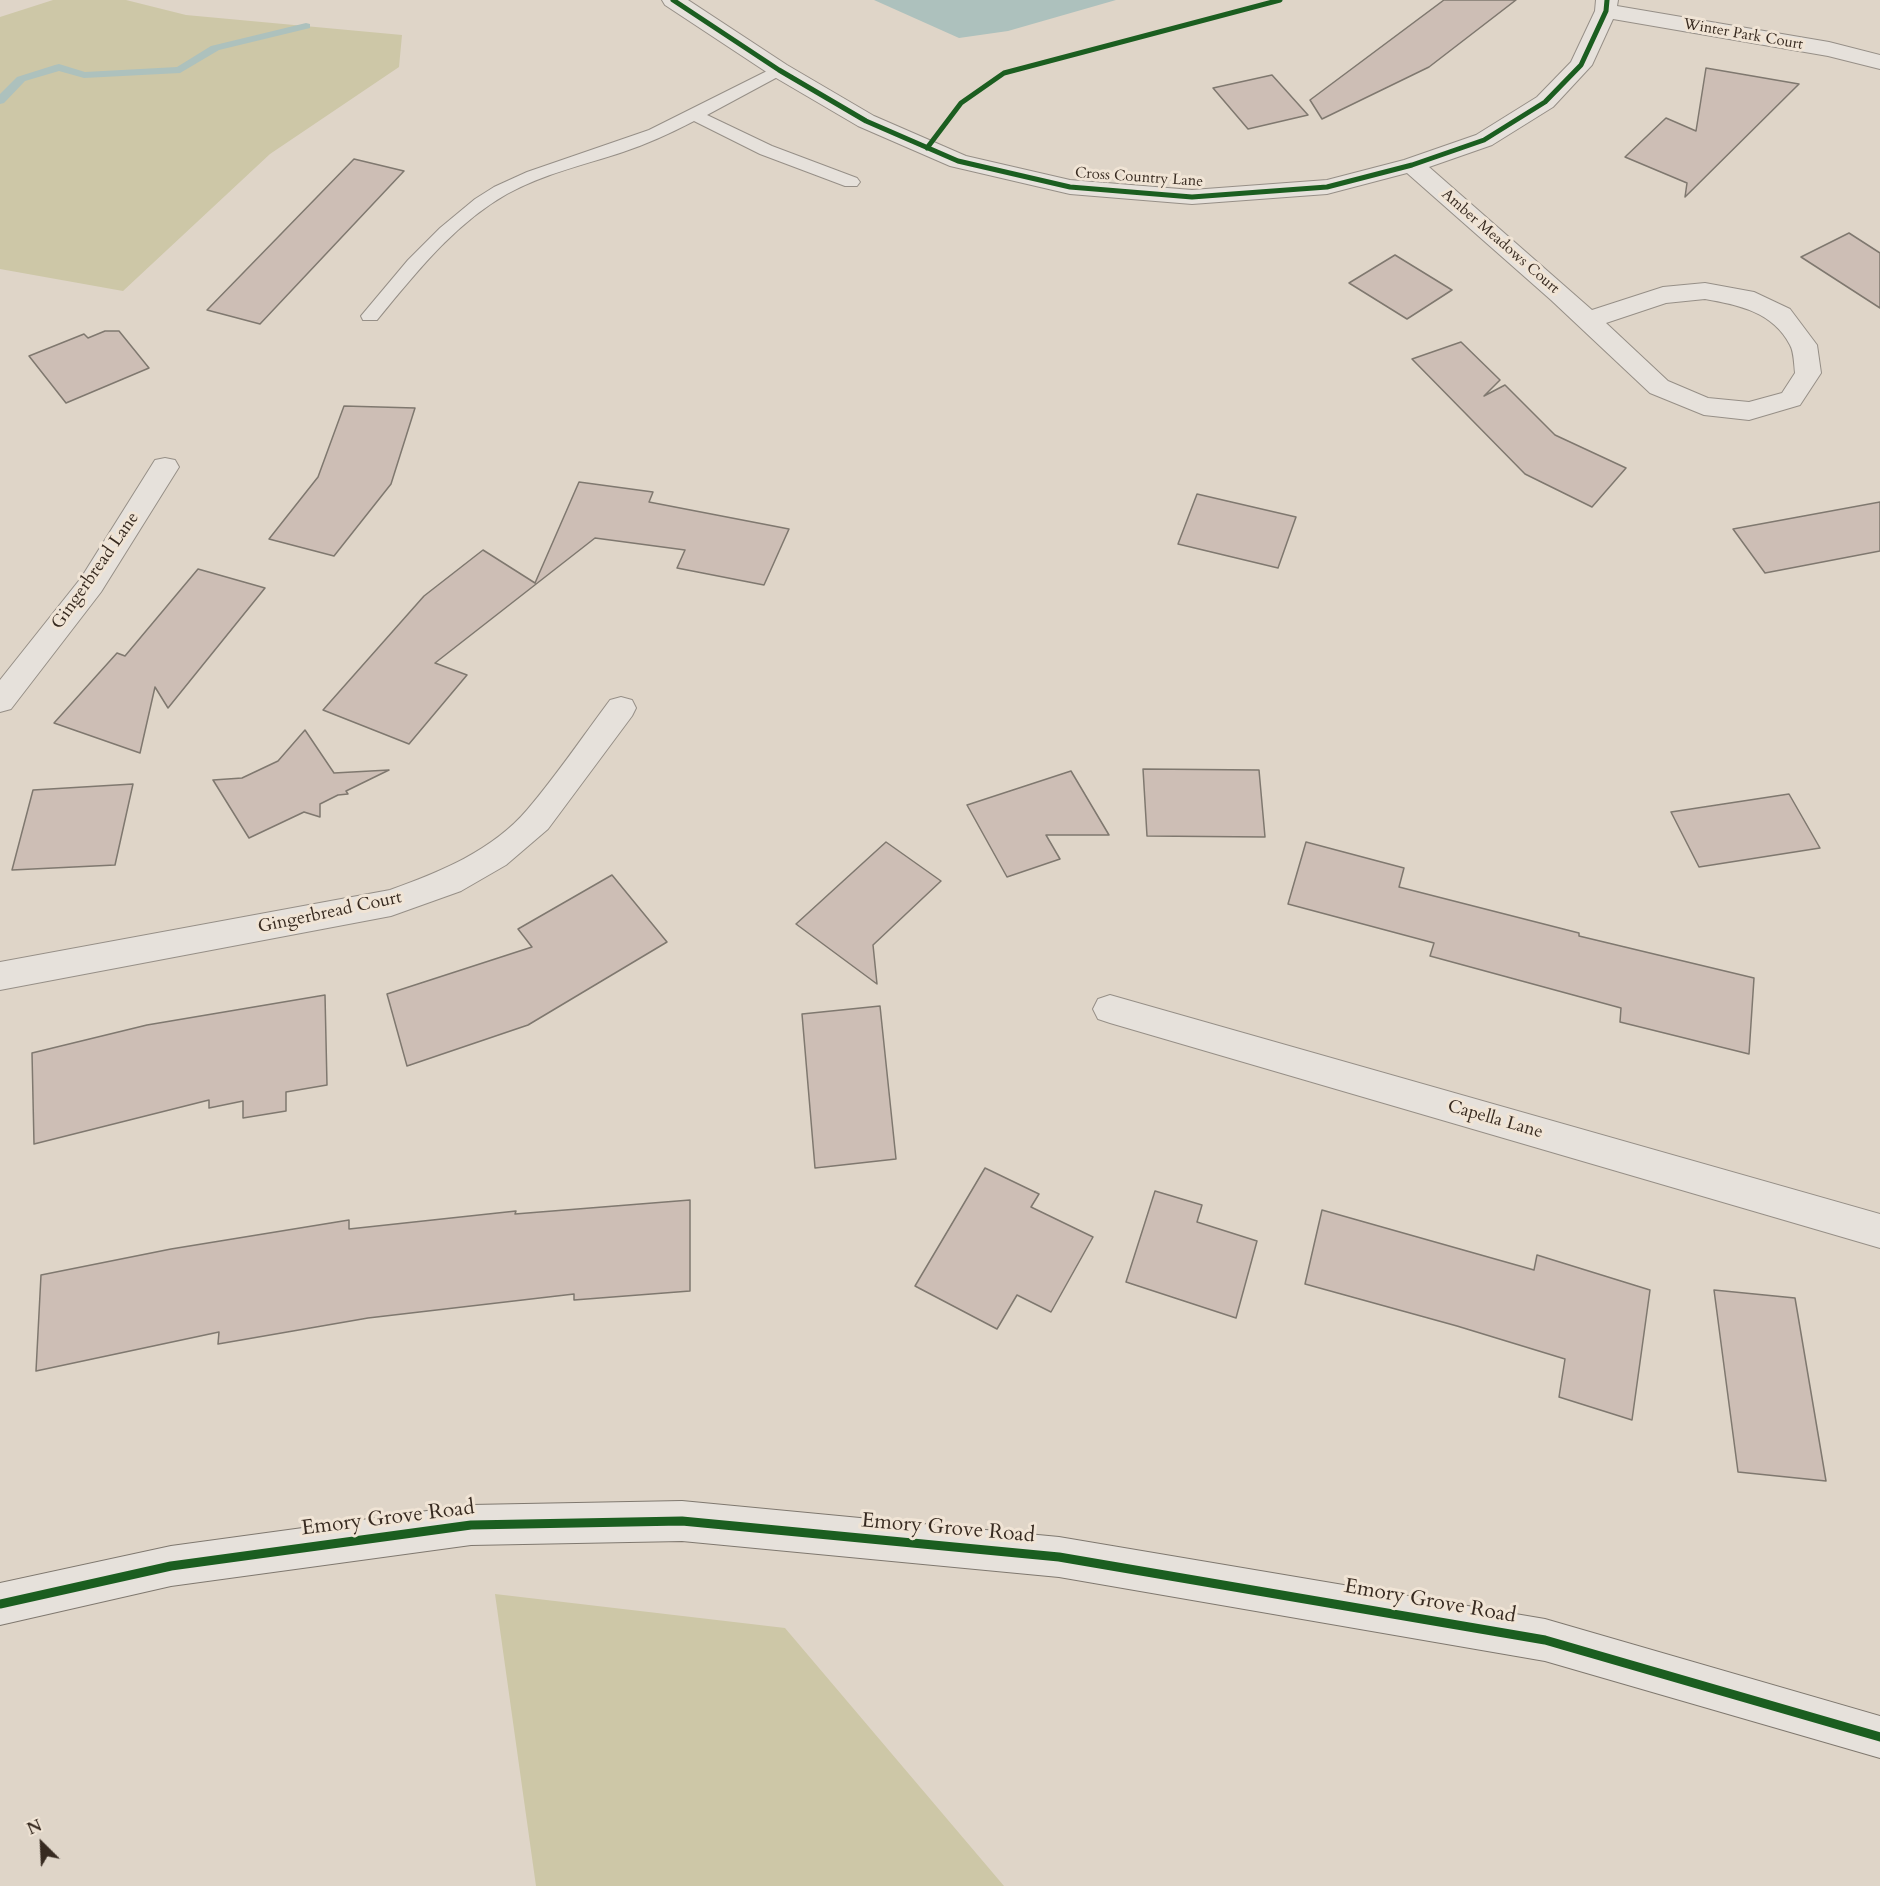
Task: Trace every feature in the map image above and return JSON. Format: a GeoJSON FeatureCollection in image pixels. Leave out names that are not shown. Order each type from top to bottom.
{"type":"FeatureCollection","features":[{"type":"Feature","properties":{"kind":"street","name":"Cross Country Lane"},"geometry":{"type":"LineString","coordinates":[[673,0],[779,70],[866,122],[958,161],[1070,187],[1192,197],[1327,188],[1412,165],[1484,140],[1545,102],[1581,65],[1607,6]]}},
{"type":"Feature","properties":{"kind":"street","name":"Winter Park Court"},"geometry":{"type":"LineString","coordinates":[[1607,6],[1829,49],[1880,62]]}},
{"type":"Feature","properties":{"kind":"street","name":"Amber Meadows Court"},"geometry":{"type":"LineString","coordinates":[[1412,165],[1588,320],[1659,387],[1704,406],[1749,411],[1791,399],[1808,374],[1804,345],[1781,315],[1745,298],[1705,291],[1663,295],[1588,320]]}},
{"type":"Feature","properties":{"kind":"street","name":"Gingerbread Lane"},"geometry":{"type":"LineString","coordinates":[[0,700],[91,585],[165,467]]}},
{"type":"Feature","properties":{"kind":"street","name":"Gingerbread Court"},"geometry":{"type":"LineString","coordinates":[[0,976],[391,903],[450,882],[495,856],[537,820],[621,708]]}},
{"type":"Feature","properties":{"kind":"street","name":"Capella Lane"},"geometry":{"type":"LineString","coordinates":[[1110,1009],[1880,1231]]}},
{"type":"Feature","properties":{"kind":"street","name":"Emory Grove Road"},"geometry":{"type":"LineString","coordinates":[[0,1604],[171,1566],[471,1525],[682,1521],[1059,1557],[1545,1640],[1880,1737]]}},
{"type":"Feature","properties":{"kind":"lane"},"geometry":{"type":"LineString","coordinates":[[370,316],[414,264],[457,222],[500,191],[553,167],[635,142],[696,116],[779,70]]}},
{"type":"Feature","properties":{"kind":"lane"},"geometry":{"type":"LineString","coordinates":[[696,116],[766,150],[850,182]]}},
{"type":"Feature","properties":{"kind":"shaded area"},"geometry":{"type":"Polygon","coordinates":[[[53,0],[126,0],[186,15],[402,35],[399,67],[270,154],[123,291],[0,269],[0,17],[53,0]]]}},
{"type":"Feature","properties":{"kind":"shaded area"},"geometry":{"type":"Polygon","coordinates":[[[874,0],[1116,0],[1008,31],[959,38],[874,0]]]}},
{"type":"Feature","properties":{"kind":"shaded area"},"geometry":{"type":"Polygon","coordinates":[[[495,1594],[785,1628],[1004,1886],[536,1886],[495,1594]]]}},
{"type":"Feature","properties":{"kind":"building"},"geometry":{"type":"Polygon","coordinates":[[[1444,0],[1516,0],[1429,67],[1322,119],[1310,100],[1444,0]]]}},
{"type":"Feature","properties":{"kind":"building"},"geometry":{"type":"Polygon","coordinates":[[[1706,68],[1799,84],[1685,197],[1687,183],[1625,157],[1666,118],[1696,131],[1706,68]]]}},
{"type":"Feature","properties":{"kind":"building"},"geometry":{"type":"Polygon","coordinates":[[[1272,75],[1308,115],[1248,129],[1213,88],[1272,75]]]}},
{"type":"Feature","properties":{"kind":"building"},"geometry":{"type":"Polygon","coordinates":[[[354,159],[404,171],[260,324],[207,310],[354,159]]]}},
{"type":"Feature","properties":{"kind":"building"},"geometry":{"type":"Polygon","coordinates":[[[1849,233],[1880,253],[1880,308],[1801,257],[1849,233]]]}},
{"type":"Feature","properties":{"kind":"building"},"geometry":{"type":"Polygon","coordinates":[[[1395,255],[1452,290],[1407,319],[1349,283],[1395,255]]]}},
{"type":"Feature","properties":{"kind":"building"},"geometry":{"type":"Polygon","coordinates":[[[105,331],[119,331],[149,368],[66,403],[29,356],[84,334],[88,338],[105,331]]]}},
{"type":"Feature","properties":{"kind":"building"},"geometry":{"type":"Polygon","coordinates":[[[1461,342],[1500,380],[1484,396],[1505,385],[1555,435],[1626,468],[1592,507],[1525,474],[1412,359],[1461,342]]]}},
{"type":"Feature","properties":{"kind":"building"},"geometry":{"type":"Polygon","coordinates":[[[344,406],[415,408],[391,484],[334,556],[269,539],[318,477],[344,406]]]}},
{"type":"Feature","properties":{"kind":"building"},"geometry":{"type":"Polygon","coordinates":[[[579,482],[653,492],[649,502],[789,529],[764,585],[677,568],[685,550],[595,538],[435,663],[467,675],[409,744],[323,710],[424,596],[483,550],[535,583],[579,482]]]}},
{"type":"Feature","properties":{"kind":"building"},"geometry":{"type":"Polygon","coordinates":[[[1197,494],[1296,517],[1278,568],[1178,544],[1197,494]]]}},
{"type":"Feature","properties":{"kind":"building"},"geometry":{"type":"Polygon","coordinates":[[[1880,502],[1880,551],[1765,573],[1733,529],[1880,502]]]}},
{"type":"Feature","properties":{"kind":"building"},"geometry":{"type":"Polygon","coordinates":[[[198,569],[265,588],[168,708],[155,687],[140,753],[54,723],[117,653],[125,656],[198,569]]]}},
{"type":"Feature","properties":{"kind":"building"},"geometry":{"type":"Polygon","coordinates":[[[305,730],[334,773],[389,770],[346,791],[348,794],[338,795],[320,804],[320,817],[304,812],[249,838],[213,780],[242,778],[278,761],[305,730]]]}},
{"type":"Feature","properties":{"kind":"building"},"geometry":{"type":"Polygon","coordinates":[[[1143,769],[1259,770],[1265,837],[1147,836],[1143,769]]]}},
{"type":"Feature","properties":{"kind":"building"},"geometry":{"type":"Polygon","coordinates":[[[1071,771],[1109,835],[1046,835],[1060,859],[1007,877],[967,805],[1071,771]]]}},
{"type":"Feature","properties":{"kind":"building"},"geometry":{"type":"Polygon","coordinates":[[[133,784],[115,865],[12,870],[33,790],[133,784]]]}},
{"type":"Feature","properties":{"kind":"building"},"geometry":{"type":"Polygon","coordinates":[[[1789,794],[1820,848],[1699,867],[1671,812],[1789,794]]]}},
{"type":"Feature","properties":{"kind":"building"},"geometry":{"type":"Polygon","coordinates":[[[886,842],[941,881],[873,945],[877,984],[796,924],[886,842]]]}},
{"type":"Feature","properties":{"kind":"building"},"geometry":{"type":"Polygon","coordinates":[[[1306,842],[1404,868],[1399,887],[1579,933],[1579,936],[1754,978],[1749,1054],[1620,1022],[1621,1008],[1430,956],[1434,943],[1288,904],[1306,842]]]}},
{"type":"Feature","properties":{"kind":"building"},"geometry":{"type":"Polygon","coordinates":[[[612,875],[667,942],[528,1025],[407,1066],[387,994],[532,947],[518,929],[612,875]]]}},
{"type":"Feature","properties":{"kind":"building"},"geometry":{"type":"Polygon","coordinates":[[[325,995],[327,1085],[286,1092],[286,1111],[243,1118],[243,1101],[209,1108],[209,1100],[34,1144],[32,1053],[147,1025],[325,995]]]}},
{"type":"Feature","properties":{"kind":"building"},"geometry":{"type":"Polygon","coordinates":[[[880,1006],[896,1159],[815,1168],[802,1014],[880,1006]]]}},
{"type":"Feature","properties":{"kind":"building"},"geometry":{"type":"Polygon","coordinates":[[[985,1168],[1039,1194],[1031,1207],[1093,1237],[1051,1312],[1017,1295],[997,1329],[915,1286],[985,1168]]]}},
{"type":"Feature","properties":{"kind":"building"},"geometry":{"type":"Polygon","coordinates":[[[1155,1191],[1202,1205],[1197,1222],[1257,1241],[1236,1318],[1126,1282],[1155,1191]]]}},
{"type":"Feature","properties":{"kind":"building"},"geometry":{"type":"Polygon","coordinates":[[[690,1200],[690,1291],[574,1300],[574,1294],[368,1318],[218,1344],[219,1332],[36,1371],[41,1275],[171,1249],[349,1220],[349,1229],[516,1211],[515,1214],[690,1200]]]}},
{"type":"Feature","properties":{"kind":"building"},"geometry":{"type":"Polygon","coordinates":[[[1322,1210],[1534,1270],[1537,1255],[1650,1290],[1632,1420],[1559,1397],[1565,1359],[1305,1284],[1322,1210]]]}},
{"type":"Feature","properties":{"kind":"building"},"geometry":{"type":"Polygon","coordinates":[[[1714,1290],[1795,1298],[1826,1481],[1738,1472],[1714,1290]]]}},
{"type":"Feature","properties":{"kind":"waterway"},"geometry":{"type":"LineString","coordinates":[[0,101],[21,79],[59,67],[84,75],[180,70],[215,48],[306,26]]}},
{"type":"Feature","properties":{"kind":"cycle path"},"geometry":{"type":"LineString","coordinates":[[673,0],[779,70],[866,121],[958,161],[1070,187],[1192,197],[1327,187],[1412,165],[1484,140],[1545,102],[1581,65],[1606,11],[1607,0]]}},
{"type":"Feature","properties":{"kind":"cycle path"},"geometry":{"type":"LineString","coordinates":[[927,148],[961,103],[1004,73],[1280,0]]}},
{"type":"Feature","properties":{"kind":"cycle path"},"geometry":{"type":"LineString","coordinates":[[0,1604],[171,1566],[471,1525],[682,1521],[1059,1557],[1545,1640],[1880,1737]]}}]}
